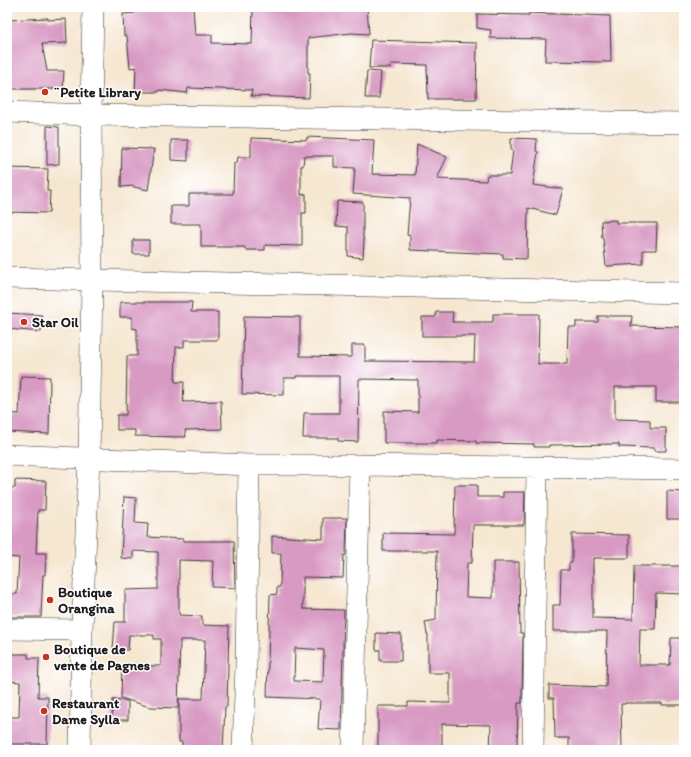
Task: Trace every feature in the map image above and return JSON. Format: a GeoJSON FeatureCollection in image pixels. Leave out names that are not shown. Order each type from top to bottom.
{"type":"FeatureCollection","features":[{"type":"Feature","properties":{"kind":"street"},"geometry":{"type":"LineString","coordinates":[[80,750],[82,630],[89,458],[92,281],[91,115],[94,7]]}},
{"type":"Feature","properties":{"kind":"street"},"geometry":{"type":"LineString","coordinates":[[7,112],[91,115],[684,123]]}},
{"type":"Feature","properties":{"kind":"street"},"geometry":{"type":"LineString","coordinates":[[7,278],[684,293]]}},
{"type":"Feature","properties":{"kind":"street"},"geometry":{"type":"LineString","coordinates":[[7,455],[249,465],[684,469]]}},
{"type":"Feature","properties":{"kind":"street"},"geometry":{"type":"LineString","coordinates":[[243,750],[246,666],[249,465]]}},
{"type":"Feature","properties":{"kind":"street"},"geometry":{"type":"LineString","coordinates":[[353,750],[360,465]]}},
{"type":"Feature","properties":{"kind":"street"},"geometry":{"type":"LineString","coordinates":[[533,750],[537,468]]}},
{"type":"Feature","properties":{"kind":"street"},"geometry":{"type":"LineString","coordinates":[[7,629],[82,630]]}},
{"type":"Feature","properties":{"kind":"building"},"geometry":{"type":"Polygon","coordinates":[[[135,7],[193,7],[195,35],[212,35],[212,43],[252,44],[253,7],[367,7],[369,34],[351,33],[308,38],[308,73],[310,73],[309,98],[251,96],[252,90],[188,88],[187,93],[159,90],[159,92],[135,92],[136,67],[130,68],[127,36],[124,36],[123,14],[135,13],[135,7]]]}},
{"type":"Feature","properties":{"kind":"building"},"geometry":{"type":"Polygon","coordinates":[[[529,13],[610,16],[611,62],[545,61],[546,39],[490,38],[491,30],[477,28],[477,14],[529,15],[529,13]]]}},
{"type":"Feature","properties":{"kind":"building"},"geometry":{"type":"Polygon","coordinates":[[[48,18],[48,20],[66,19],[67,43],[42,44],[47,71],[64,71],[63,89],[7,89],[7,20],[48,18]]]}},
{"type":"Feature","properties":{"kind":"building"},"geometry":{"type":"Polygon","coordinates":[[[371,40],[477,43],[476,99],[428,99],[427,65],[391,64],[391,68],[369,68],[371,40]]]}},
{"type":"Feature","properties":{"kind":"building"},"geometry":{"type":"Polygon","coordinates":[[[367,71],[381,72],[379,98],[365,98],[367,71]]]}},
{"type":"Feature","properties":{"kind":"building"},"geometry":{"type":"Polygon","coordinates":[[[47,126],[59,127],[59,164],[47,165],[47,126]]]}},
{"type":"Feature","properties":{"kind":"building"},"geometry":{"type":"Polygon","coordinates":[[[307,137],[374,140],[372,174],[415,175],[417,144],[447,157],[437,179],[486,181],[487,175],[510,175],[513,150],[511,150],[511,138],[537,139],[536,151],[538,152],[533,185],[563,189],[556,215],[528,208],[527,259],[503,258],[503,254],[410,250],[410,236],[407,235],[410,198],[353,194],[355,168],[334,167],[334,156],[304,156],[303,166],[301,166],[301,195],[306,194],[306,213],[302,213],[302,246],[265,245],[265,250],[245,250],[245,247],[201,247],[201,224],[171,224],[171,206],[189,206],[189,194],[233,194],[234,163],[237,163],[238,157],[251,157],[251,138],[307,140],[307,137]]]}},
{"type":"Feature","properties":{"kind":"building"},"geometry":{"type":"Polygon","coordinates":[[[171,140],[188,140],[188,161],[171,160],[171,140]]]}},
{"type":"Feature","properties":{"kind":"building"},"geometry":{"type":"Polygon","coordinates":[[[122,148],[154,149],[148,190],[134,186],[121,187],[122,148]]]}},
{"type":"Feature","properties":{"kind":"building"},"geometry":{"type":"Polygon","coordinates":[[[7,168],[48,169],[47,191],[50,191],[49,213],[7,212],[7,168]]]}},
{"type":"Feature","properties":{"kind":"building"},"geometry":{"type":"Polygon","coordinates":[[[337,201],[363,202],[363,258],[348,256],[348,227],[336,226],[337,201]]]}},
{"type":"Feature","properties":{"kind":"building"},"geometry":{"type":"Polygon","coordinates":[[[616,220],[616,223],[657,223],[656,250],[643,250],[643,264],[606,266],[601,221],[616,220]]]}},
{"type":"Feature","properties":{"kind":"building"},"geometry":{"type":"Polygon","coordinates":[[[133,240],[149,240],[149,254],[133,254],[133,240]]]}},
{"type":"Feature","properties":{"kind":"building"},"geometry":{"type":"Polygon","coordinates":[[[120,302],[192,302],[191,312],[218,312],[218,340],[184,340],[184,347],[176,347],[175,382],[184,382],[183,402],[221,401],[222,429],[185,430],[186,437],[135,436],[135,430],[117,430],[117,415],[126,415],[127,356],[137,356],[137,329],[132,328],[132,317],[120,317],[120,302]]]}},
{"type":"Feature","properties":{"kind":"building"},"geometry":{"type":"Polygon","coordinates":[[[436,312],[453,312],[452,322],[493,322],[493,314],[539,314],[538,364],[567,364],[568,327],[576,327],[576,322],[598,322],[598,316],[632,316],[631,326],[684,327],[684,402],[656,402],[656,387],[615,387],[615,419],[650,420],[650,428],[666,428],[666,451],[654,451],[654,448],[619,447],[619,444],[549,445],[549,447],[534,447],[534,444],[476,443],[476,441],[437,440],[437,443],[384,443],[384,411],[418,412],[418,380],[359,379],[358,442],[338,441],[338,438],[303,438],[304,413],[339,413],[339,376],[296,376],[296,378],[284,378],[284,395],[242,394],[244,316],[300,317],[300,356],[352,357],[352,345],[365,345],[365,361],[474,362],[475,336],[422,336],[422,317],[436,317],[436,312]]]}},
{"type":"Feature","properties":{"kind":"building"},"geometry":{"type":"Polygon","coordinates":[[[7,313],[42,315],[41,332],[7,329],[7,313]]]}},
{"type":"Feature","properties":{"kind":"building"},"geometry":{"type":"Polygon","coordinates":[[[21,376],[50,377],[49,434],[7,432],[7,413],[19,414],[21,376]]]}},
{"type":"Feature","properties":{"kind":"building"},"geometry":{"type":"Polygon","coordinates":[[[15,480],[46,481],[45,510],[38,510],[36,553],[46,553],[45,575],[43,575],[41,617],[7,617],[7,594],[17,594],[19,558],[7,557],[9,517],[7,517],[7,488],[15,488],[15,480]]]}},
{"type":"Feature","properties":{"kind":"building"},"geometry":{"type":"Polygon","coordinates":[[[455,485],[477,485],[477,497],[503,497],[503,492],[525,492],[524,525],[473,525],[472,563],[467,563],[466,597],[493,598],[493,562],[519,562],[520,633],[523,633],[522,703],[518,703],[517,750],[490,750],[491,725],[442,724],[442,750],[378,750],[378,706],[408,706],[408,702],[450,703],[450,673],[428,673],[428,634],[425,622],[436,620],[437,551],[383,551],[383,533],[454,534],[455,485]]]}},
{"type":"Feature","properties":{"kind":"building"},"geometry":{"type":"Polygon","coordinates":[[[667,491],[684,492],[684,519],[667,519],[667,491]]]}},
{"type":"Feature","properties":{"kind":"building"},"geometry":{"type":"Polygon","coordinates":[[[124,497],[136,498],[135,523],[148,524],[147,537],[183,539],[183,541],[234,541],[235,588],[212,587],[213,561],[179,560],[179,615],[202,616],[202,625],[229,626],[227,707],[225,707],[223,750],[182,750],[182,742],[179,742],[179,699],[203,699],[205,640],[180,640],[178,708],[150,707],[121,698],[122,665],[161,666],[161,639],[154,639],[154,635],[129,635],[128,650],[113,649],[115,622],[125,622],[125,590],[158,589],[158,552],[133,551],[133,559],[121,558],[124,497]]]}},
{"type":"Feature","properties":{"kind":"building"},"geometry":{"type":"Polygon","coordinates":[[[323,518],[347,518],[346,555],[344,555],[343,578],[303,577],[303,609],[344,610],[341,730],[318,729],[320,699],[267,697],[270,595],[277,594],[277,587],[280,587],[281,553],[272,553],[272,536],[323,539],[323,518]],[[295,648],[294,681],[323,682],[324,650],[295,648]]]}},
{"type":"Feature","properties":{"kind":"building"},"geometry":{"type":"Polygon","coordinates":[[[572,534],[629,535],[629,558],[593,558],[593,618],[633,619],[634,566],[684,566],[684,594],[656,593],[655,629],[640,629],[639,665],[670,665],[671,638],[684,638],[684,705],[662,705],[662,703],[621,704],[622,750],[569,750],[569,738],[555,738],[554,698],[549,698],[549,685],[606,687],[607,631],[553,631],[553,605],[560,605],[561,570],[569,570],[569,563],[572,563],[572,534]]]}},
{"type":"Feature","properties":{"kind":"building"},"geometry":{"type":"Polygon","coordinates":[[[376,633],[401,634],[401,661],[380,661],[380,650],[376,650],[376,633]]]}},
{"type":"Feature","properties":{"kind":"building"},"geometry":{"type":"Polygon","coordinates":[[[7,654],[28,654],[28,658],[39,658],[38,697],[48,697],[47,744],[7,744],[7,717],[19,717],[20,682],[7,681],[7,654]]]}},
{"type":"Feature","properties":{"kind":"building"},"geometry":{"type":"Polygon","coordinates":[[[113,700],[128,701],[128,720],[112,720],[113,700]]]}},
{"type":"Feature","properties":{"kind":"place","name":"¨Petite Library"},"geometry":{"type":"Point","coordinates":[45,92]}},
{"type":"Feature","properties":{"kind":"place","name":"Star Oil"},"geometry":{"type":"Point","coordinates":[24,322]}},
{"type":"Feature","properties":{"kind":"place","name":"Boutique Orangina"},"geometry":{"type":"Point","coordinates":[50,600]}},
{"type":"Feature","properties":{"kind":"place","name":"Boutique de vente de Pagnes"},"geometry":{"type":"Point","coordinates":[46,657]}},
{"type":"Feature","properties":{"kind":"place","name":"Restaurant Dame Sylla"},"geometry":{"type":"Point","coordinates":[44,711]}}]}
